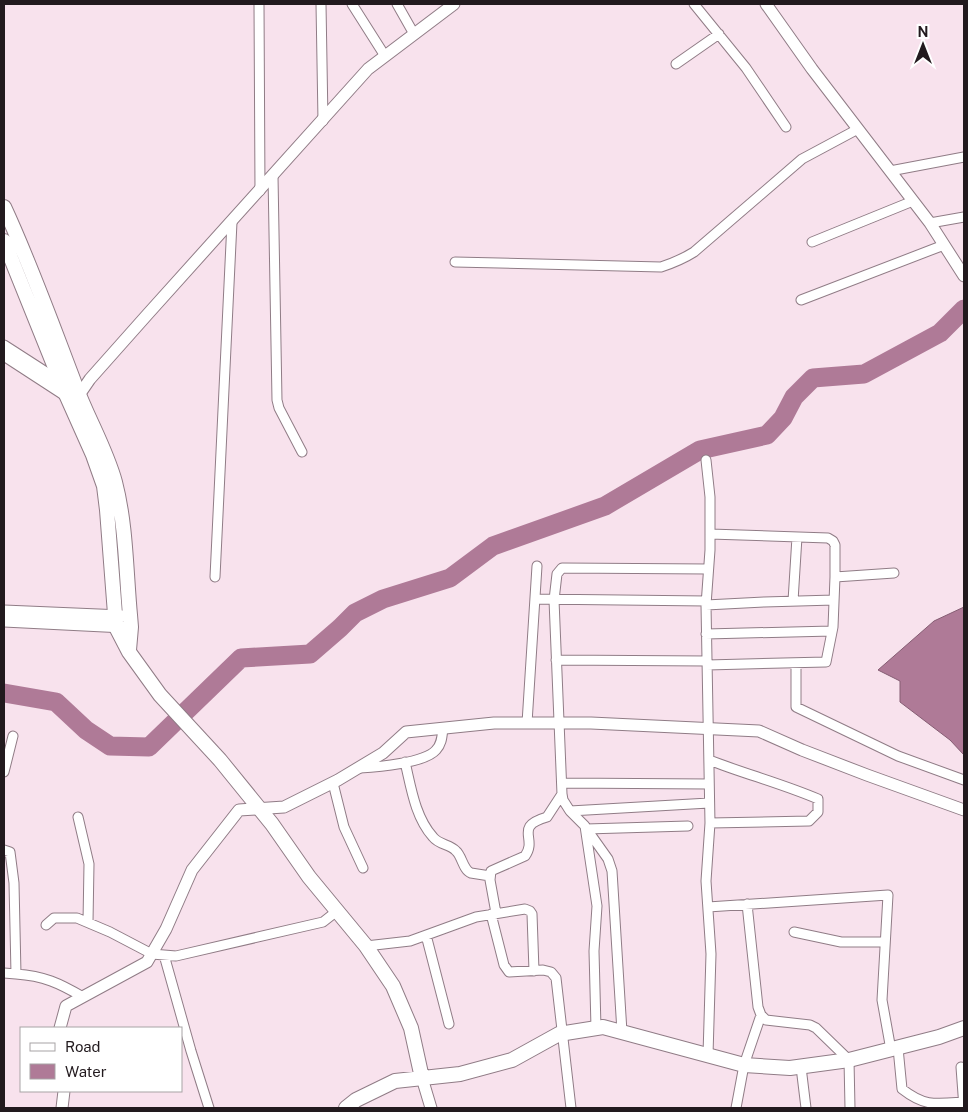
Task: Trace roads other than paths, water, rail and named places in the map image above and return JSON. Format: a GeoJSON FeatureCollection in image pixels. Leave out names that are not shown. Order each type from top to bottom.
{"type":"FeatureCollection","features":[{"type":"Feature","properties":{"kind":"main road"},"geometry":{"type":"LineString","coordinates":[[4,206],[17,235],[104,486],[116,622],[129,652],[160,695],[197,735],[259,809],[309,877],[366,946],[392,986],[412,1028],[422,1078]]}},
{"type":"Feature","properties":{"kind":"main road"},"geometry":{"type":"LineString","coordinates":[[4,241],[67,380]]}},
{"type":"Feature","properties":{"kind":"main road"},"geometry":{"type":"LineString","coordinates":[[73,396],[107,457],[115,482],[120,512],[131,621],[129,652]]}},
{"type":"Feature","properties":{"kind":"main road"},"geometry":{"type":"LineString","coordinates":[[346,1108],[356,1100],[395,1082],[460,1074],[512,1060],[563,1033],[603,1027],[744,1065],[790,1068],[849,1060],[939,1038],[964,1028]]}},
{"type":"Feature","properties":{"kind":"street"},"geometry":{"type":"LineString","coordinates":[[259,4],[260,191]]}},
{"type":"Feature","properties":{"kind":"street"},"geometry":{"type":"LineString","coordinates":[[321,4],[323,121]]}},
{"type":"Feature","properties":{"kind":"street"},"geometry":{"type":"LineString","coordinates":[[352,4],[385,56]]}},
{"type":"Feature","properties":{"kind":"street"},"geometry":{"type":"LineString","coordinates":[[397,4],[414,34]]}},
{"type":"Feature","properties":{"kind":"street"},"geometry":{"type":"LineString","coordinates":[[4,355],[73,396],[260,191],[368,69],[454,4]]}},
{"type":"Feature","properties":{"kind":"street"},"geometry":{"type":"LineString","coordinates":[[694,4],[746,68],[786,128]]}},
{"type":"Feature","properties":{"kind":"street"},"geometry":{"type":"LineString","coordinates":[[766,4],[812,69],[930,223],[964,276]]}},
{"type":"Feature","properties":{"kind":"street"},"geometry":{"type":"LineString","coordinates":[[676,64],[719,34]]}},
{"type":"Feature","properties":{"kind":"street"},"geometry":{"type":"LineString","coordinates":[[455,262],[661,267],[672,264],[694,252],[802,159],[858,130]]}},
{"type":"Feature","properties":{"kind":"street"},"geometry":{"type":"LineString","coordinates":[[890,172],[964,157]]}},
{"type":"Feature","properties":{"kind":"street"},"geometry":{"type":"LineString","coordinates":[[273,176],[276,390],[279,408],[302,452]]}},
{"type":"Feature","properties":{"kind":"street"},"geometry":{"type":"LineString","coordinates":[[812,242],[913,201]]}},
{"type":"Feature","properties":{"kind":"street"},"geometry":{"type":"LineString","coordinates":[[930,223],[964,217]]}},
{"type":"Feature","properties":{"kind":"street"},"geometry":{"type":"LineString","coordinates":[[216,577],[232,222]]}},
{"type":"Feature","properties":{"kind":"street"},"geometry":{"type":"LineString","coordinates":[[801,300],[944,245]]}},
{"type":"Feature","properties":{"kind":"street"},"geometry":{"type":"LineString","coordinates":[[4,346],[50,375],[67,380],[90,379]]}},
{"type":"Feature","properties":{"kind":"street"},"geometry":{"type":"LineString","coordinates":[[706,460],[710,497],[706,603],[710,823],[706,881],[711,954],[708,1055]]}},
{"type":"Feature","properties":{"kind":"street"},"geometry":{"type":"LineString","coordinates":[[556,660],[707,663],[826,662],[832,631],[836,577],[835,545],[833,541],[828,538],[710,534]]}},
{"type":"Feature","properties":{"kind":"street"},"geometry":{"type":"LineString","coordinates":[[793,601],[797,537]]}},
{"type":"Feature","properties":{"kind":"street"},"geometry":{"type":"LineString","coordinates":[[527,723],[537,566]]}},
{"type":"Feature","properties":{"kind":"street"},"geometry":{"type":"LineString","coordinates":[[622,1032],[612,871],[608,859],[586,827],[570,811],[563,800],[562,794],[554,600],[557,574],[562,568],[708,569]]}},
{"type":"Feature","properties":{"kind":"street"},"geometry":{"type":"LineString","coordinates":[[836,577],[894,573]]}},
{"type":"Feature","properties":{"kind":"street"},"geometry":{"type":"LineString","coordinates":[[535,599],[706,603],[834,600]]}},
{"type":"Feature","properties":{"kind":"street"},"geometry":{"type":"LineString","coordinates":[[4,611],[116,622]]}},
{"type":"Feature","properties":{"kind":"street"},"geometry":{"type":"LineString","coordinates":[[4,621],[131,621]]}},
{"type":"Feature","properties":{"kind":"street"},"geometry":{"type":"LineString","coordinates":[[706,634],[832,631]]}},
{"type":"Feature","properties":{"kind":"street"},"geometry":{"type":"LineString","coordinates":[[796,663],[796,707],[898,756],[964,780]]}},
{"type":"Feature","properties":{"kind":"street"},"geometry":{"type":"LineString","coordinates":[[60,1027],[66,1006],[147,962],[166,929],[192,870],[239,810],[284,807],[333,783],[383,753],[406,732],[494,723],[592,723],[759,731],[857,772],[964,810]]}},
{"type":"Feature","properties":{"kind":"street"},"geometry":{"type":"LineString","coordinates":[[357,768],[384,766],[426,758],[436,751],[441,742],[443,728]]}},
{"type":"Feature","properties":{"kind":"street"},"geometry":{"type":"LineString","coordinates":[[4,772],[13,736]]}},
{"type":"Feature","properties":{"kind":"street"},"geometry":{"type":"LineString","coordinates":[[709,760],[818,799],[818,812],[809,821],[710,823]]}},
{"type":"Feature","properties":{"kind":"street"},"geometry":{"type":"LineString","coordinates":[[405,762],[416,805],[432,836],[442,844],[454,848],[466,869],[470,872],[490,876]]}},
{"type":"Feature","properties":{"kind":"street"},"geometry":{"type":"LineString","coordinates":[[333,783],[344,827],[363,868]]}},
{"type":"Feature","properties":{"kind":"street"},"geometry":{"type":"LineString","coordinates":[[562,783],[709,784]]}},
{"type":"Feature","properties":{"kind":"street"},"geometry":{"type":"LineString","coordinates":[[562,794],[550,815],[531,824],[525,856],[495,868],[491,871],[490,876],[494,914],[506,969],[509,972],[543,970],[551,972],[556,978],[571,1108]]}},
{"type":"Feature","properties":{"kind":"street"},"geometry":{"type":"LineString","coordinates":[[570,811],[709,804]]}},
{"type":"Feature","properties":{"kind":"street"},"geometry":{"type":"LineString","coordinates":[[78,817],[89,864],[88,922]]}},
{"type":"Feature","properties":{"kind":"street"},"geometry":{"type":"LineString","coordinates":[[586,827],[688,826]]}},
{"type":"Feature","properties":{"kind":"street"},"geometry":{"type":"LineString","coordinates":[[586,827],[597,906],[594,952],[596,1028]]}},
{"type":"Feature","properties":{"kind":"street"},"geometry":{"type":"LineString","coordinates":[[4,850],[10,852],[14,883],[16,974]]}},
{"type":"Feature","properties":{"kind":"street"},"geometry":{"type":"LineString","coordinates":[[708,907],[888,895],[882,1000],[902,1089],[914,1098],[932,1104],[964,1102]]}},
{"type":"Feature","properties":{"kind":"street"},"geometry":{"type":"LineString","coordinates":[[748,904],[758,1006],[761,1015],[766,1020],[810,1025],[816,1028],[849,1060],[850,1108]]}},
{"type":"Feature","properties":{"kind":"street"},"geometry":{"type":"LineString","coordinates":[[366,946],[400,943],[476,916],[521,909],[530,911],[532,914],[534,971]]}},
{"type":"Feature","properties":{"kind":"street"},"geometry":{"type":"LineString","coordinates":[[46,925],[54,918],[77,918],[110,932],[152,954],[176,956],[323,922],[337,911]]}},
{"type":"Feature","properties":{"kind":"street"},"geometry":{"type":"LineString","coordinates":[[794,932],[841,942],[886,942]]}},
{"type":"Feature","properties":{"kind":"street"},"geometry":{"type":"LineString","coordinates":[[426,935],[449,1024]]}},
{"type":"Feature","properties":{"kind":"street"},"geometry":{"type":"LineString","coordinates":[[164,955],[209,1108]]}},
{"type":"Feature","properties":{"kind":"street"},"geometry":{"type":"LineString","coordinates":[[4,973],[34,976],[61,984],[83,997]]}},
{"type":"Feature","properties":{"kind":"street"},"geometry":{"type":"LineString","coordinates":[[736,1108],[744,1065],[761,1015]]}},
{"type":"Feature","properties":{"kind":"street"},"geometry":{"type":"LineString","coordinates":[[961,1066],[964,1108]]}},
{"type":"Feature","properties":{"kind":"street"},"geometry":{"type":"LineString","coordinates":[[801,1067],[806,1108]]}},
{"type":"Feature","properties":{"kind":"street"},"geometry":{"type":"LineString","coordinates":[[422,1078],[431,1108]]}},
{"type":"Feature","properties":{"kind":"street"},"geometry":{"type":"LineString","coordinates":[[62,1108],[64,1092]]}},
{"type":"Feature","properties":{"kind":"street"},"geometry":{"type":"LineString","coordinates":[[914,1098],[914,1108]]}},
{"type":"Feature","properties":{"kind":"water"},"geometry":{"type":"Polygon","coordinates":[[[964,607],[964,755],[950,740],[900,702],[900,681],[878,670],[934,621],[964,607]]]}},
{"type":"Feature","properties":{"kind":"waterway"},"geometry":{"type":"LineString","coordinates":[[4,693],[56,702],[86,730],[110,746],[149,747],[241,658],[310,654],[355,613],[383,599],[450,578],[493,546],[605,506],[700,450],[767,435],[783,418],[794,397],[813,378],[864,374],[940,333],[964,309]]}}]}
